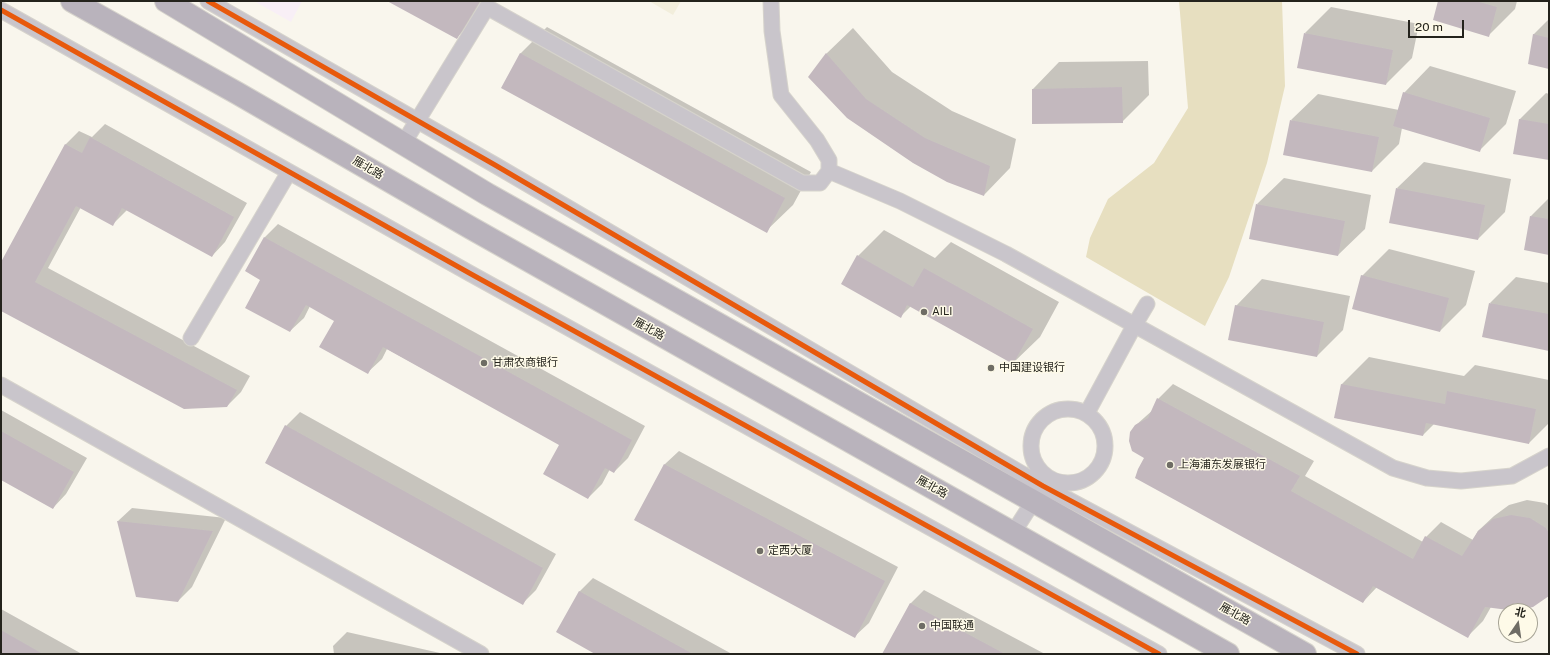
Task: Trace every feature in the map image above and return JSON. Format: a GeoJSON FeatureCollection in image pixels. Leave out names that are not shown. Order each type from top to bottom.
{"type":"FeatureCollection","features":[{"type":"Feature","properties":{"kind":"main road","name":"雁北路"},"geometry":{"type":"LineString","coordinates":[[72,1],[237,93],[471,228],[1228,654]]}},
{"type":"Feature","properties":{"kind":"main road","name":"雁北路"},"geometry":{"type":"LineString","coordinates":[[166,1],[487,194],[1042,489],[1305,654]]}},
{"type":"Feature","properties":{"kind":"street"},"geometry":{"type":"LineString","coordinates":[[208,1],[418,121],[1042,489],[1357,654]]}},
{"type":"Feature","properties":{"kind":"street"},"geometry":{"type":"LineString","coordinates":[[403,144],[487,7],[802,183],[820,183],[828,171],[830,160],[817,140],[781,95],[772,30],[771,1]]}},
{"type":"Feature","properties":{"kind":"street"},"geometry":{"type":"LineString","coordinates":[[1,10],[478,278],[1159,654]]}},
{"type":"Feature","properties":{"kind":"street"},"geometry":{"type":"LineString","coordinates":[[828,171],[900,201],[1006,254],[1393,468],[1427,478],[1461,481],[1512,476],[1549,456]]}},
{"type":"Feature","properties":{"kind":"street"},"geometry":{"type":"LineString","coordinates":[[191,338],[289,172]]}},
{"type":"Feature","properties":{"kind":"street"},"geometry":{"type":"LineString","coordinates":[[1087,413],[1134,326],[1148,304]]}},
{"type":"Feature","properties":{"kind":"street"},"geometry":{"type":"LineString","coordinates":[[1,385],[481,654]]}},
{"type":"Feature","properties":{"kind":"street"},"geometry":{"type":"LineString","coordinates":[[1013,533],[1042,489],[1063,483],[1078,483],[1091,476],[1100,465],[1105,451],[1104,436],[1098,423],[1087,413],[1073,408],[1058,410],[1045,416],[1035,427],[1030,441],[1031,456],[1038,469],[1042,489]]}},
{"type":"Feature","properties":{"kind":"shaded area"},"geometry":{"type":"Polygon","coordinates":[[[254,1],[302,1],[291,22],[254,1]]]}},
{"type":"Feature","properties":{"kind":"shaded area"},"geometry":{"type":"Polygon","coordinates":[[[649,1],[681,1],[673,15],[649,1]]]}},
{"type":"Feature","properties":{"kind":"shaded area"},"geometry":{"type":"Polygon","coordinates":[[[1179,1],[1282,1],[1285,86],[1267,163],[1229,277],[1205,326],[1086,257],[1090,238],[1108,199],[1154,163],[1188,108],[1179,1]]]}},
{"type":"Feature","properties":{"kind":"building"},"geometry":{"type":"Polygon","coordinates":[[[387,1],[480,1],[457,39],[387,1]]]}},
{"type":"Feature","properties":{"kind":"building"},"geometry":{"type":"Polygon","coordinates":[[[1438,1],[1476,1],[1497,7],[1489,37],[1433,20],[1438,1]]]}},
{"type":"Feature","properties":{"kind":"building"},"geometry":{"type":"Polygon","coordinates":[[[1304,33],[1393,50],[1386,85],[1297,68],[1304,33]]]}},
{"type":"Feature","properties":{"kind":"building"},"geometry":{"type":"Polygon","coordinates":[[[1533,34],[1549,38],[1549,69],[1528,64],[1533,34]]]}},
{"type":"Feature","properties":{"kind":"building"},"geometry":{"type":"Polygon","coordinates":[[[520,53],[785,198],[767,233],[501,88],[520,53]]]}},
{"type":"Feature","properties":{"kind":"building"},"geometry":{"type":"Polygon","coordinates":[[[826,53],[866,99],[925,138],[990,166],[984,196],[947,182],[913,163],[847,118],[808,77],[826,53]]]}},
{"type":"Feature","properties":{"kind":"building"},"geometry":{"type":"Polygon","coordinates":[[[1122,87],[1123,123],[1032,124],[1032,89],[1122,87]]]}},
{"type":"Feature","properties":{"kind":"building"},"geometry":{"type":"Polygon","coordinates":[[[1403,92],[1490,118],[1480,152],[1393,126],[1403,92]]]}},
{"type":"Feature","properties":{"kind":"building"},"geometry":{"type":"Polygon","coordinates":[[[1519,119],[1549,124],[1549,160],[1513,154],[1519,119]]]}},
{"type":"Feature","properties":{"kind":"building"},"geometry":{"type":"Polygon","coordinates":[[[1290,120],[1379,137],[1372,172],[1283,155],[1290,120]]]}},
{"type":"Feature","properties":{"kind":"building"},"geometry":{"type":"Polygon","coordinates":[[[90,137],[234,217],[212,257],[122,208],[113,226],[76,206],[35,282],[237,390],[227,407],[184,409],[1,311],[1,262],[65,144],[82,153],[90,137]]]}},
{"type":"Feature","properties":{"kind":"building"},"geometry":{"type":"Polygon","coordinates":[[[1396,188],[1485,205],[1478,240],[1389,223],[1396,188]]]}},
{"type":"Feature","properties":{"kind":"building"},"geometry":{"type":"Polygon","coordinates":[[[1256,204],[1345,221],[1338,256],[1249,239],[1256,204]]]}},
{"type":"Feature","properties":{"kind":"building"},"geometry":{"type":"Polygon","coordinates":[[[1530,216],[1549,219],[1549,255],[1524,250],[1530,216]]]}},
{"type":"Feature","properties":{"kind":"building"},"geometry":{"type":"Polygon","coordinates":[[[264,237],[632,440],[614,473],[605,468],[588,499],[543,474],[559,445],[383,347],[368,374],[319,347],[334,321],[306,305],[290,332],[245,308],[260,280],[245,271],[264,237]]]}},
{"type":"Feature","properties":{"kind":"building"},"geometry":{"type":"Polygon","coordinates":[[[857,255],[913,287],[924,268],[1033,329],[1013,364],[907,305],[901,318],[841,284],[857,255]]]}},
{"type":"Feature","properties":{"kind":"building"},"geometry":{"type":"Polygon","coordinates":[[[1361,275],[1449,298],[1440,332],[1352,309],[1361,275]]]}},
{"type":"Feature","properties":{"kind":"building"},"geometry":{"type":"Polygon","coordinates":[[[1489,303],[1549,314],[1549,351],[1482,337],[1489,303]]]}},
{"type":"Feature","properties":{"kind":"building"},"geometry":{"type":"Polygon","coordinates":[[[1235,305],[1324,322],[1317,357],[1228,340],[1235,305]]]}},
{"type":"Feature","properties":{"kind":"building"},"geometry":{"type":"Polygon","coordinates":[[[1341,384],[1445,404],[1447,391],[1536,409],[1529,444],[1426,423],[1423,436],[1334,418],[1341,384]]]}},
{"type":"Feature","properties":{"kind":"building"},"geometry":{"type":"Polygon","coordinates":[[[1157,398],[1300,476],[1291,491],[1413,559],[1425,536],[1462,556],[1478,531],[1493,519],[1511,515],[1530,518],[1546,528],[1549,533],[1549,596],[1538,604],[1498,603],[1498,609],[1485,607],[1468,638],[1373,586],[1363,603],[1135,478],[1144,458],[1132,451],[1129,441],[1130,432],[1135,425],[1148,418],[1157,398]]]}},
{"type":"Feature","properties":{"kind":"building"},"geometry":{"type":"Polygon","coordinates":[[[285,425],[543,568],[523,605],[265,463],[285,425]]]}},
{"type":"Feature","properties":{"kind":"building"},"geometry":{"type":"Polygon","coordinates":[[[1,431],[74,472],[53,509],[1,480],[1,431]]]}},
{"type":"Feature","properties":{"kind":"building","name":"定西大厦"},"geometry":{"type":"Polygon","coordinates":[[[664,464],[885,581],[855,638],[634,520],[664,464]]]}},
{"type":"Feature","properties":{"kind":"building"},"geometry":{"type":"Polygon","coordinates":[[[117,521],[213,531],[178,602],[136,597],[117,521]]]}},
{"type":"Feature","properties":{"kind":"building"},"geometry":{"type":"Polygon","coordinates":[[[579,591],[693,654],[595,654],[556,632],[579,591]]]}},
{"type":"Feature","properties":{"kind":"building"},"geometry":{"type":"Polygon","coordinates":[[[910,603],[1005,654],[882,654],[910,603]]]}},
{"type":"Feature","properties":{"kind":"building"},"geometry":{"type":"Polygon","coordinates":[[[1,630],[43,654],[1,654],[1,630]]]}},
{"type":"Feature","properties":{"kind":"cycle path"},"geometry":{"type":"LineString","coordinates":[[208,1],[495,165],[1043,486],[1357,654]]}},
{"type":"Feature","properties":{"kind":"cycle path"},"geometry":{"type":"LineString","coordinates":[[1,10],[471,274],[1159,654]]}},
{"type":"Feature","properties":{"kind":"place","name":"AILI"},"geometry":{"type":"Point","coordinates":[924,312]}},
{"type":"Feature","properties":{"kind":"place","name":"甘肃农商银行"},"geometry":{"type":"Point","coordinates":[484,363]}},
{"type":"Feature","properties":{"kind":"place","name":"中国建设银行"},"geometry":{"type":"Point","coordinates":[991,368]}},
{"type":"Feature","properties":{"kind":"place","name":"上海浦东发展银行"},"geometry":{"type":"Point","coordinates":[1170,465]}},
{"type":"Feature","properties":{"kind":"place","name":"定西大厦"},"geometry":{"type":"Point","coordinates":[760,551]}},
{"type":"Feature","properties":{"kind":"place","name":"中国联通"},"geometry":{"type":"Point","coordinates":[922,626]}}]}
